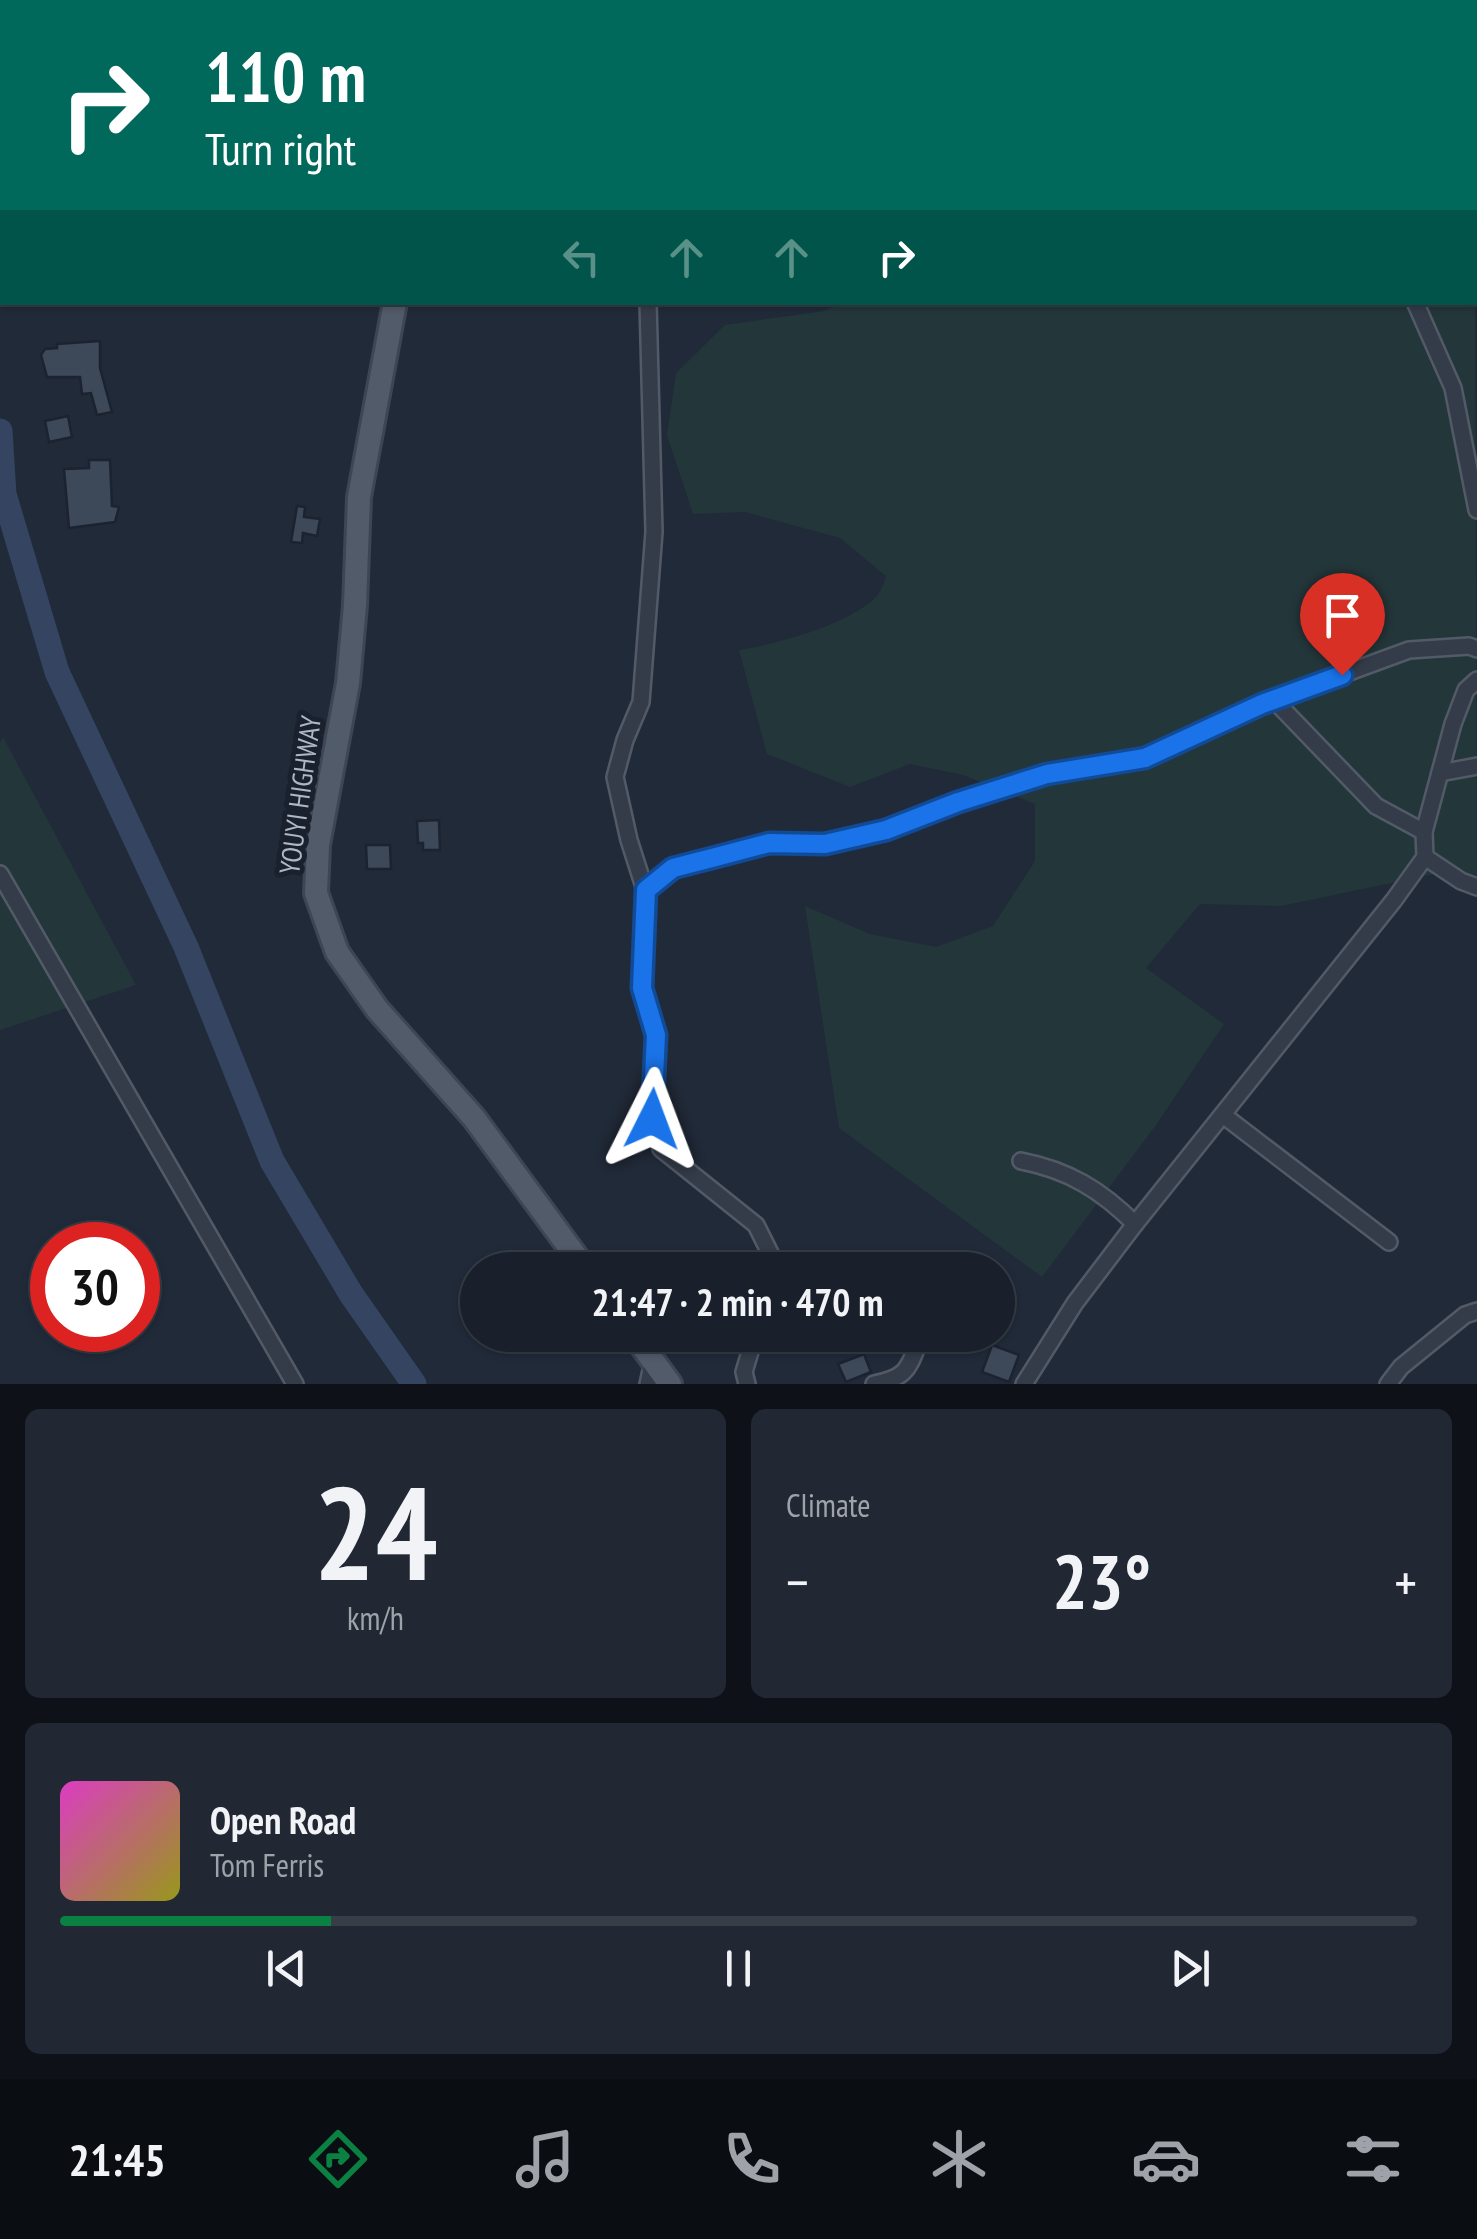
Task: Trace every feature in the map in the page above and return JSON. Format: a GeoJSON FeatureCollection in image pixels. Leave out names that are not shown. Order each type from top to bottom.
{"type":"FeatureCollection","features":[{"type":"Feature","properties":{"kind":"main road","name":"YOUYI HIGHWAY"},"geometry":{"type":"LineString","coordinates":[[394,305],[359,497],[348,683],[318,846],[316,894],[337,952],[377,1009],[474,1118],[573,1252]]}},
{"type":"Feature","properties":{"kind":"main road"},"geometry":{"type":"LineString","coordinates":[[650,1373],[670,1384]]}},
{"type":"Feature","properties":{"kind":"street"},"geometry":{"type":"LineString","coordinates":[[648,305],[654,532],[641,702],[615,777],[629,840],[646,890],[642,988],[656,1035],[652,1119],[661,1149],[756,1226],[769,1252]]}},
{"type":"Feature","properties":{"kind":"street"},"geometry":{"type":"LineString","coordinates":[[1416,305],[1452,388],[1477,510]]}},
{"type":"Feature","properties":{"kind":"street"},"geometry":{"type":"LineString","coordinates":[[646,890],[673,868],[769,843],[825,844],[886,830],[1047,774],[1145,758],[1274,700],[1409,650],[1469,646],[1477,649]]}},
{"type":"Feature","properties":{"kind":"street"},"geometry":{"type":"LineString","coordinates":[[1024,1384],[1075,1303],[1134,1224],[1224,1115],[1424,857],[1424,832],[1453,724],[1466,690],[1477,680]]}},
{"type":"Feature","properties":{"kind":"street"},"geometry":{"type":"LineString","coordinates":[[1274,700],[1376,806],[1424,832]]}},
{"type":"Feature","properties":{"kind":"street"},"geometry":{"type":"LineString","coordinates":[[1440,773],[1477,766]]}},
{"type":"Feature","properties":{"kind":"street"},"geometry":{"type":"LineString","coordinates":[[1424,857],[1477,887]]}},
{"type":"Feature","properties":{"kind":"street"},"geometry":{"type":"LineString","coordinates":[[0,874],[295,1384]]}},
{"type":"Feature","properties":{"kind":"street"},"geometry":{"type":"LineString","coordinates":[[1224,1115],[1388,1242]]}},
{"type":"Feature","properties":{"kind":"street"},"geometry":{"type":"LineString","coordinates":[[1021,1161],[1054,1167],[1110,1198],[1134,1224]]}},
{"type":"Feature","properties":{"kind":"street"},"geometry":{"type":"LineString","coordinates":[[1388,1384],[1401,1366],[1465,1315],[1477,1311]]}},
{"type":"Feature","properties":{"kind":"street"},"geometry":{"type":"LineString","coordinates":[[747,1384],[744,1372],[750,1352]]}},
{"type":"Feature","properties":{"kind":"street"},"geometry":{"type":"LineString","coordinates":[[874,1384],[894,1382],[904,1374],[914,1352]]}},
{"type":"Feature","properties":{"kind":"green space"},"geometry":{"type":"Polygon","coordinates":[[[838,305],[1475,305],[1477,875],[1449,871],[1281,906],[1200,904],[1146,968],[1224,1024],[1156,1125],[1042,1277],[1015,1257],[1015,1252],[1008,1252],[839,1128],[805,906],[870,934],[936,947],[993,926],[1035,861],[1035,804],[963,775],[910,764],[850,787],[767,754],[739,650],[792,638],[848,616],[876,597],[886,576],[840,538],[745,512],[693,514],[667,435],[676,373],[725,325],[824,311],[838,305]]]}},
{"type":"Feature","properties":{"kind":"green space"},"geometry":{"type":"Polygon","coordinates":[[[3,737],[136,985],[0,1030],[0,743],[3,737]]]}},
{"type":"Feature","properties":{"kind":"building"},"geometry":{"type":"Polygon","coordinates":[[[100,341],[100,368],[112,412],[97,415],[91,393],[82,394],[80,377],[47,377],[41,355],[45,349],[57,348],[57,344],[100,341]]]}},
{"type":"Feature","properties":{"kind":"building"},"geometry":{"type":"Polygon","coordinates":[[[68,416],[72,437],[49,442],[45,421],[68,416]]]}},
{"type":"Feature","properties":{"kind":"building"},"geometry":{"type":"Polygon","coordinates":[[[89,460],[110,460],[112,506],[119,507],[115,522],[69,528],[64,469],[89,468],[89,460]]]}},
{"type":"Feature","properties":{"kind":"building"},"geometry":{"type":"Polygon","coordinates":[[[297,506],[305,507],[304,517],[320,519],[317,536],[303,533],[302,543],[291,542],[297,506]]]}},
{"type":"Feature","properties":{"kind":"building"},"geometry":{"type":"Polygon","coordinates":[[[439,820],[440,850],[423,850],[423,843],[418,843],[417,821],[439,820]]]}},
{"type":"Feature","properties":{"kind":"building"},"geometry":{"type":"Polygon","coordinates":[[[366,845],[390,845],[391,869],[367,869],[366,845]]]}},
{"type":"Feature","properties":{"kind":"building"},"geometry":{"type":"Polygon","coordinates":[[[989,1352],[1019,1355],[1009,1382],[982,1372],[989,1352]]]}},
{"type":"Feature","properties":{"kind":"building"},"geometry":{"type":"Polygon","coordinates":[[[864,1354],[871,1372],[846,1382],[838,1364],[864,1354]]]}},
{"type":"Feature","properties":{"kind":"waterway"},"geometry":{"type":"LineString","coordinates":[[0,431],[4,494],[57,672],[186,947],[272,1161],[351,1294],[414,1384]]}},
{"type":"Feature","properties":{"kind":"route"},"geometry":{"type":"LineString","coordinates":[[652,1119],[656,1035],[642,988],[646,890],[673,868],[769,843],[825,844],[886,830],[1047,774],[1145,758],[1262,704],[1342,675]]}}]}
